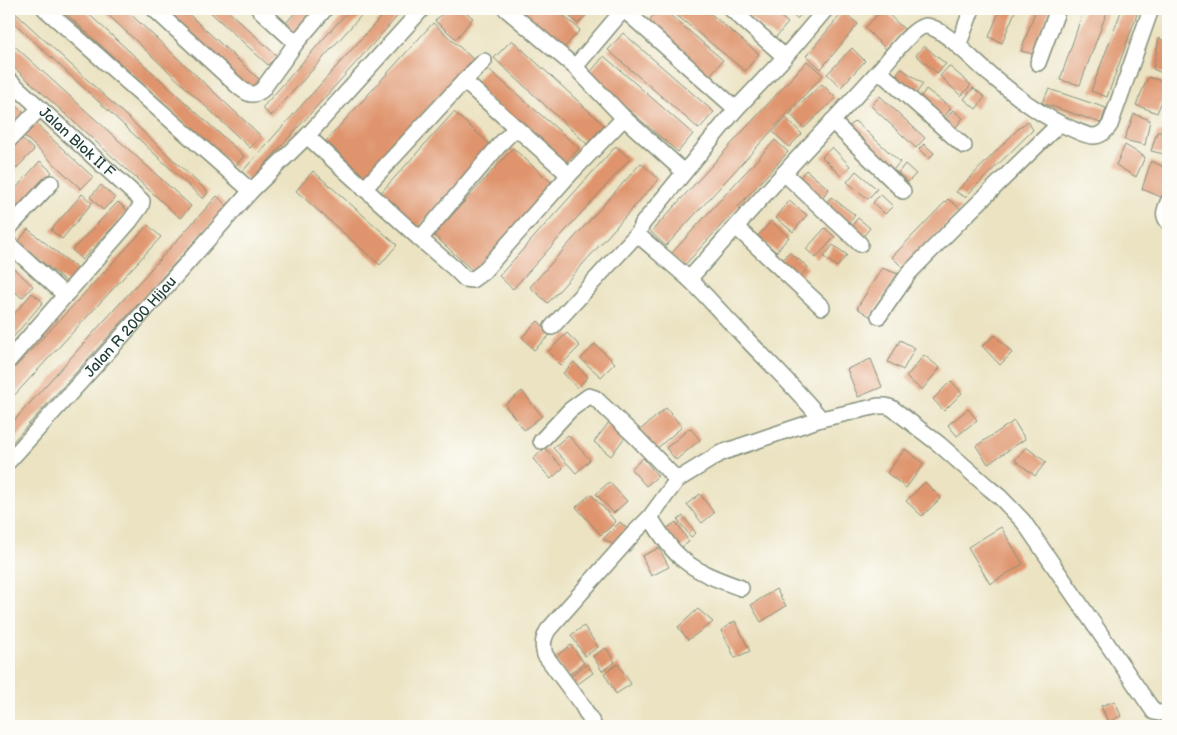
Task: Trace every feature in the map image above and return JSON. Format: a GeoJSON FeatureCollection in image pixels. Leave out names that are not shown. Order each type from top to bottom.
{"type":"FeatureCollection","features":[{"type":"Feature","properties":{"kind":"street"},"geometry":{"type":"LineString","coordinates":[[45,9],[251,191]]}},
{"type":"Feature","properties":{"kind":"street"},"geometry":{"type":"LineString","coordinates":[[154,9],[247,94],[257,94],[262,90],[296,43],[325,9]]}},
{"type":"Feature","properties":{"kind":"street"},"geometry":{"type":"LineString","coordinates":[[259,9],[296,43]]}},
{"type":"Feature","properties":{"kind":"street","name":"Jalan R 2000 Hijau"},"geometry":{"type":"LineString","coordinates":[[9,461],[251,191],[307,136],[422,9]]}},
{"type":"Feature","properties":{"kind":"street"},"geometry":{"type":"LineString","coordinates":[[506,9],[575,67],[624,118],[684,172]]}},
{"type":"Feature","properties":{"kind":"street"},"geometry":{"type":"LineString","coordinates":[[575,67],[623,9],[736,109]]}},
{"type":"Feature","properties":{"kind":"street"},"geometry":{"type":"LineString","coordinates":[[731,9],[785,57]]}},
{"type":"Feature","properties":{"kind":"street"},"geometry":{"type":"LineString","coordinates":[[552,327],[637,234],[643,223],[736,109],[785,57],[826,9]]}},
{"type":"Feature","properties":{"kind":"street"},"geometry":{"type":"LineString","coordinates":[[958,46],[970,9]]}},
{"type":"Feature","properties":{"kind":"street"},"geometry":{"type":"LineString","coordinates":[[1038,63],[1058,9]]}},
{"type":"Feature","properties":{"kind":"street"},"geometry":{"type":"LineString","coordinates":[[689,279],[908,38],[922,26],[928,26],[940,31],[991,76],[1039,112],[1059,124],[1087,136],[1094,136],[1106,131],[1113,118],[1152,9]]}},
{"type":"Feature","properties":{"kind":"street"},"geometry":{"type":"LineString","coordinates":[[364,189],[484,61]]}},
{"type":"Feature","properties":{"kind":"street"},"geometry":{"type":"LineString","coordinates":[[878,71],[964,146]]}},
{"type":"Feature","properties":{"kind":"street","name":"Jalan Blok II F"},"geometry":{"type":"LineString","coordinates":[[9,80],[142,201],[142,206],[124,228],[65,295]]}},
{"type":"Feature","properties":{"kind":"street"},"geometry":{"type":"LineString","coordinates":[[464,81],[569,175]]}},
{"type":"Feature","properties":{"kind":"street"},"geometry":{"type":"LineString","coordinates":[[9,140],[40,108]]}},
{"type":"Feature","properties":{"kind":"street"},"geometry":{"type":"LineString","coordinates":[[307,136],[420,239],[466,279],[472,280],[483,272],[569,175],[624,118]]}},
{"type":"Feature","properties":{"kind":"street"},"geometry":{"type":"LineString","coordinates":[[832,121],[903,191]]}},
{"type":"Feature","properties":{"kind":"street"},"geometry":{"type":"LineString","coordinates":[[879,316],[909,273],[1059,124]]}},
{"type":"Feature","properties":{"kind":"street"},"geometry":{"type":"LineString","coordinates":[[420,239],[516,128]]}},
{"type":"Feature","properties":{"kind":"street"},"geometry":{"type":"LineString","coordinates":[[784,173],[860,244]]}},
{"type":"Feature","properties":{"kind":"street"},"geometry":{"type":"LineString","coordinates":[[9,228],[51,183]]}},
{"type":"Feature","properties":{"kind":"street"},"geometry":{"type":"LineString","coordinates":[[1168,202],[1164,217],[1168,222]]}},
{"type":"Feature","properties":{"kind":"street"},"geometry":{"type":"LineString","coordinates":[[736,227],[822,307]]}},
{"type":"Feature","properties":{"kind":"street"},"geometry":{"type":"LineString","coordinates":[[637,234],[689,279],[775,368],[821,420]]}},
{"type":"Feature","properties":{"kind":"street"},"geometry":{"type":"LineString","coordinates":[[9,244],[65,295],[10,357]]}},
{"type":"Feature","properties":{"kind":"street"},"geometry":{"type":"LineString","coordinates":[[541,441],[570,410],[589,396],[592,396],[637,438],[677,480]]}},
{"type":"Feature","properties":{"kind":"street"},"geometry":{"type":"LineString","coordinates":[[594,726],[545,655],[542,647],[544,637],[548,630],[650,517],[677,480],[722,453],[767,436],[838,415],[878,406],[892,408],[1000,496],[1023,521],[1154,712],[1168,712]]}},
{"type":"Feature","properties":{"kind":"street"},"geometry":{"type":"LineString","coordinates":[[650,517],[678,555],[698,570],[741,588]]}},
{"type":"Feature","properties":{"kind":"building"},"geometry":{"type":"Polygon","coordinates":[[[9,9],[208,192],[203,199],[9,18],[9,9]]]}},
{"type":"Feature","properties":{"kind":"building"},"geometry":{"type":"Polygon","coordinates":[[[61,9],[83,9],[244,156],[234,167],[61,9]]]}},
{"type":"Feature","properties":{"kind":"building"},"geometry":{"type":"Polygon","coordinates":[[[102,9],[125,9],[261,136],[250,148],[102,9]]]}},
{"type":"Feature","properties":{"kind":"building"},"geometry":{"type":"Polygon","coordinates":[[[160,9],[183,9],[260,80],[250,91],[160,9]]]}},
{"type":"Feature","properties":{"kind":"building"},"geometry":{"type":"Polygon","coordinates":[[[207,9],[226,9],[277,56],[268,65],[207,9]]]}},
{"type":"Feature","properties":{"kind":"building"},"geometry":{"type":"Polygon","coordinates":[[[298,9],[321,9],[294,40],[281,29],[298,9]]]}},
{"type":"Feature","properties":{"kind":"building"},"geometry":{"type":"Polygon","coordinates":[[[350,9],[367,9],[271,116],[262,108],[350,9]]]}},
{"type":"Feature","properties":{"kind":"building"},"geometry":{"type":"Polygon","coordinates":[[[388,9],[404,9],[250,181],[241,173],[388,9]]]}},
{"type":"Feature","properties":{"kind":"building"},"geometry":{"type":"Polygon","coordinates":[[[446,9],[462,9],[473,18],[456,39],[435,21],[446,9]]]}},
{"type":"Feature","properties":{"kind":"building"},"geometry":{"type":"Polygon","coordinates":[[[516,9],[556,9],[580,30],[563,49],[516,9]]]}},
{"type":"Feature","properties":{"kind":"building"},"geometry":{"type":"Polygon","coordinates":[[[561,9],[592,9],[578,24],[561,9]]]}},
{"type":"Feature","properties":{"kind":"building"},"geometry":{"type":"Polygon","coordinates":[[[659,9],[663,9],[723,60],[707,79],[644,26],[659,9]]]}},
{"type":"Feature","properties":{"kind":"building"},"geometry":{"type":"Polygon","coordinates":[[[669,9],[705,9],[759,54],[745,71],[669,9]]]}},
{"type":"Feature","properties":{"kind":"building"},"geometry":{"type":"Polygon","coordinates":[[[739,9],[771,9],[788,23],[775,38],[739,9]]]}},
{"type":"Feature","properties":{"kind":"building"},"geometry":{"type":"Polygon","coordinates":[[[785,9],[806,9],[797,19],[785,9]]]}},
{"type":"Feature","properties":{"kind":"building"},"geometry":{"type":"Polygon","coordinates":[[[883,9],[904,29],[886,49],[865,28],[883,9]]]}},
{"type":"Feature","properties":{"kind":"building"},"geometry":{"type":"Polygon","coordinates":[[[1000,9],[1016,9],[1002,43],[989,37],[1000,9]]]}},
{"type":"Feature","properties":{"kind":"building"},"geometry":{"type":"Polygon","coordinates":[[[1036,9],[1050,9],[1033,54],[1021,51],[1036,9]]]}},
{"type":"Feature","properties":{"kind":"building"},"geometry":{"type":"Polygon","coordinates":[[[1084,9],[1108,9],[1080,85],[1060,80],[1084,9]]]}},
{"type":"Feature","properties":{"kind":"building"},"geometry":{"type":"Polygon","coordinates":[[[1122,9],[1139,9],[1107,97],[1091,91],[1122,9]]]}},
{"type":"Feature","properties":{"kind":"building"},"geometry":{"type":"Polygon","coordinates":[[[843,12],[858,24],[821,69],[806,56],[843,12]]]}},
{"type":"Feature","properties":{"kind":"building"},"geometry":{"type":"Polygon","coordinates":[[[433,23],[473,59],[366,178],[326,141],[433,23]]]}},
{"type":"Feature","properties":{"kind":"building"},"geometry":{"type":"Polygon","coordinates":[[[623,33],[714,112],[699,129],[608,50],[623,33]]]}},
{"type":"Feature","properties":{"kind":"building"},"geometry":{"type":"Polygon","coordinates":[[[1159,38],[1168,43],[1168,76],[1153,69],[1159,38]]]}},
{"type":"Feature","properties":{"kind":"building"},"geometry":{"type":"Polygon","coordinates":[[[512,40],[604,125],[587,144],[494,58],[512,40]]]}},
{"type":"Feature","properties":{"kind":"building"},"geometry":{"type":"Polygon","coordinates":[[[9,41],[191,206],[180,218],[9,63],[9,41]]]}},
{"type":"Feature","properties":{"kind":"building"},"geometry":{"type":"Polygon","coordinates":[[[924,46],[946,64],[937,73],[916,55],[924,46]]]}},
{"type":"Feature","properties":{"kind":"building"},"geometry":{"type":"Polygon","coordinates":[[[852,48],[865,61],[841,87],[827,74],[852,48]]]}},
{"type":"Feature","properties":{"kind":"building"},"geometry":{"type":"Polygon","coordinates":[[[604,56],[693,134],[678,152],[588,75],[604,56]]]}},
{"type":"Feature","properties":{"kind":"building"},"geometry":{"type":"Polygon","coordinates":[[[807,61],[823,75],[666,246],[651,232],[807,61]]]}},
{"type":"Feature","properties":{"kind":"building"},"geometry":{"type":"Polygon","coordinates":[[[949,66],[971,85],[961,96],[940,76],[949,66]]]}},
{"type":"Feature","properties":{"kind":"building"},"geometry":{"type":"Polygon","coordinates":[[[487,68],[579,148],[564,165],[473,85],[487,68]]]}},
{"type":"Feature","properties":{"kind":"building"},"geometry":{"type":"Polygon","coordinates":[[[901,68],[923,84],[915,95],[893,79],[901,68]]]}},
{"type":"Feature","properties":{"kind":"building"},"geometry":{"type":"Polygon","coordinates":[[[1148,77],[1168,83],[1157,113],[1136,105],[1148,77]]]}},
{"type":"Feature","properties":{"kind":"building"},"geometry":{"type":"Polygon","coordinates":[[[822,84],[836,98],[804,128],[790,114],[822,84]]]}},
{"type":"Feature","properties":{"kind":"building"},"geometry":{"type":"Polygon","coordinates":[[[973,88],[985,97],[976,109],[964,99],[973,88]]]}},
{"type":"Feature","properties":{"kind":"building"},"geometry":{"type":"Polygon","coordinates":[[[926,89],[951,108],[943,119],[919,100],[926,89]]]}},
{"type":"Feature","properties":{"kind":"building"},"geometry":{"type":"Polygon","coordinates":[[[1049,89],[1106,108],[1101,123],[1042,103],[1049,89]]]}},
{"type":"Feature","properties":{"kind":"building"},"geometry":{"type":"Polygon","coordinates":[[[880,96],[925,138],[916,148],[871,106],[880,96]]]}},
{"type":"Feature","properties":{"kind":"building"},"geometry":{"type":"Polygon","coordinates":[[[9,99],[93,177],[81,189],[9,122],[9,99]]]}},
{"type":"Feature","properties":{"kind":"building"},"geometry":{"type":"Polygon","coordinates":[[[953,110],[963,118],[953,131],[943,123],[953,110]]]}},
{"type":"Feature","properties":{"kind":"building"},"geometry":{"type":"Polygon","coordinates":[[[454,112],[492,146],[414,232],[376,198],[454,112]]]}},
{"type":"Feature","properties":{"kind":"building"},"geometry":{"type":"Polygon","coordinates":[[[1134,114],[1150,120],[1145,145],[1124,140],[1134,114]]]}},
{"type":"Feature","properties":{"kind":"building"},"geometry":{"type":"Polygon","coordinates":[[[786,118],[802,134],[789,147],[773,132],[786,118]]]}},
{"type":"Feature","properties":{"kind":"building"},"geometry":{"type":"Polygon","coordinates":[[[855,121],[900,162],[892,171],[847,129],[855,121]]]}},
{"type":"Feature","properties":{"kind":"building"},"geometry":{"type":"Polygon","coordinates":[[[1028,121],[1033,130],[965,197],[956,192],[1019,128],[1028,121]]]}},
{"type":"Feature","properties":{"kind":"building"},"geometry":{"type":"Polygon","coordinates":[[[1157,132],[1168,132],[1168,155],[1151,151],[1157,132]]]}},
{"type":"Feature","properties":{"kind":"building"},"geometry":{"type":"Polygon","coordinates":[[[19,136],[34,150],[9,176],[9,147],[19,136]]]}},
{"type":"Feature","properties":{"kind":"building"},"geometry":{"type":"Polygon","coordinates":[[[775,140],[788,152],[683,267],[670,255],[775,140]]]}},
{"type":"Feature","properties":{"kind":"building"},"geometry":{"type":"Polygon","coordinates":[[[924,144],[934,153],[929,159],[919,149],[924,144]]]}},
{"type":"Feature","properties":{"kind":"building"},"geometry":{"type":"Polygon","coordinates":[[[1125,145],[1145,157],[1136,177],[1116,165],[1125,145]]]}},
{"type":"Feature","properties":{"kind":"building"},"geometry":{"type":"Polygon","coordinates":[[[616,146],[630,159],[513,289],[499,276],[616,146]]]}},
{"type":"Feature","properties":{"kind":"building"},"geometry":{"type":"Polygon","coordinates":[[[832,147],[850,166],[841,176],[822,157],[832,147]]]}},
{"type":"Feature","properties":{"kind":"building"},"geometry":{"type":"Polygon","coordinates":[[[513,148],[554,185],[474,272],[434,235],[513,148]]]}},
{"type":"Feature","properties":{"kind":"building"},"geometry":{"type":"Polygon","coordinates":[[[40,161],[52,172],[9,220],[9,196],[40,161]]]}},
{"type":"Feature","properties":{"kind":"building"},"geometry":{"type":"Polygon","coordinates":[[[1151,161],[1168,169],[1168,186],[1161,197],[1142,189],[1151,161]]]}},
{"type":"Feature","properties":{"kind":"building"},"geometry":{"type":"Polygon","coordinates":[[[641,163],[659,179],[548,303],[530,287],[641,163]]]}},
{"type":"Feature","properties":{"kind":"building"},"geometry":{"type":"Polygon","coordinates":[[[905,164],[916,174],[908,182],[898,173],[905,164]]]}},
{"type":"Feature","properties":{"kind":"building"},"geometry":{"type":"Polygon","coordinates":[[[806,170],[829,189],[820,200],[797,181],[806,170]]]}},
{"type":"Feature","properties":{"kind":"building"},"geometry":{"type":"Polygon","coordinates":[[[313,171],[397,245],[380,265],[296,191],[313,171]]]}},
{"type":"Feature","properties":{"kind":"building"},"geometry":{"type":"Polygon","coordinates":[[[856,171],[877,189],[868,199],[847,182],[856,171]]]}},
{"type":"Feature","properties":{"kind":"building"},"geometry":{"type":"Polygon","coordinates":[[[101,185],[115,198],[103,210],[90,197],[101,185]]]}},
{"type":"Feature","properties":{"kind":"building"},"geometry":{"type":"Polygon","coordinates":[[[82,194],[92,203],[62,239],[51,230],[82,194]]]}},
{"type":"Feature","properties":{"kind":"building"},"geometry":{"type":"Polygon","coordinates":[[[880,194],[893,206],[885,214],[873,203],[880,194]]]}},
{"type":"Feature","properties":{"kind":"building"},"geometry":{"type":"Polygon","coordinates":[[[217,196],[227,206],[9,446],[9,426],[217,196]]]}},
{"type":"Feature","properties":{"kind":"building"},"geometry":{"type":"Polygon","coordinates":[[[831,197],[855,215],[846,227],[822,208],[831,197]]]}},
{"type":"Feature","properties":{"kind":"building"},"geometry":{"type":"Polygon","coordinates":[[[948,199],[961,209],[903,268],[892,257],[948,199]]]}},
{"type":"Feature","properties":{"kind":"building"},"geometry":{"type":"Polygon","coordinates":[[[789,201],[807,215],[793,232],[776,218],[789,201]]]}},
{"type":"Feature","properties":{"kind":"building"},"geometry":{"type":"Polygon","coordinates":[[[118,202],[128,211],[82,260],[72,250],[118,202]]]}},
{"type":"Feature","properties":{"kind":"building"},"geometry":{"type":"Polygon","coordinates":[[[858,218],[870,228],[862,238],[850,228],[858,218]]]}},
{"type":"Feature","properties":{"kind":"building"},"geometry":{"type":"Polygon","coordinates":[[[771,221],[789,237],[776,252],[758,236],[771,221]]]}},
{"type":"Feature","properties":{"kind":"building"},"geometry":{"type":"Polygon","coordinates":[[[148,225],[161,237],[9,401],[9,374],[148,225]]]}},
{"type":"Feature","properties":{"kind":"building"},"geometry":{"type":"Polygon","coordinates":[[[825,228],[835,237],[816,258],[806,249],[825,228]]]}},
{"type":"Feature","properties":{"kind":"building"},"geometry":{"type":"Polygon","coordinates":[[[28,229],[79,270],[68,283],[18,242],[28,229]]]}},
{"type":"Feature","properties":{"kind":"building"},"geometry":{"type":"Polygon","coordinates":[[[833,245],[847,255],[837,267],[824,257],[833,245]]]}},
{"type":"Feature","properties":{"kind":"building"},"geometry":{"type":"Polygon","coordinates":[[[789,252],[808,267],[799,279],[780,263],[789,252]]]}},
{"type":"Feature","properties":{"kind":"building"},"geometry":{"type":"Polygon","coordinates":[[[9,264],[33,286],[22,298],[9,287],[9,264]]]}},
{"type":"Feature","properties":{"kind":"building"},"geometry":{"type":"Polygon","coordinates":[[[882,268],[898,274],[871,317],[857,308],[882,268]]]}},
{"type":"Feature","properties":{"kind":"building"},"geometry":{"type":"Polygon","coordinates":[[[32,293],[43,302],[11,340],[9,338],[9,320],[32,293]]]}},
{"type":"Feature","properties":{"kind":"building"},"geometry":{"type":"Polygon","coordinates":[[[538,321],[551,334],[534,350],[522,337],[538,321]]]}},
{"type":"Feature","properties":{"kind":"building"},"geometry":{"type":"Polygon","coordinates":[[[567,333],[580,346],[561,365],[548,352],[567,333]]]}},
{"type":"Feature","properties":{"kind":"building"},"geometry":{"type":"Polygon","coordinates":[[[995,335],[1012,353],[1000,365],[982,346],[995,335]]]}},
{"type":"Feature","properties":{"kind":"building"},"geometry":{"type":"Polygon","coordinates":[[[900,340],[915,348],[903,370],[888,362],[900,340]]]}},
{"type":"Feature","properties":{"kind":"building"},"geometry":{"type":"Polygon","coordinates":[[[595,344],[615,363],[601,377],[581,359],[595,344]]]}},
{"type":"Feature","properties":{"kind":"building"},"geometry":{"type":"Polygon","coordinates":[[[924,355],[940,368],[922,390],[906,377],[924,355]]]}},
{"type":"Feature","properties":{"kind":"building"},"geometry":{"type":"Polygon","coordinates":[[[871,359],[882,387],[858,397],[847,369],[871,359]]]}},
{"type":"Feature","properties":{"kind":"building"},"geometry":{"type":"Polygon","coordinates":[[[574,362],[588,377],[577,388],[563,373],[574,362]]]}},
{"type":"Feature","properties":{"kind":"building"},"geometry":{"type":"Polygon","coordinates":[[[951,381],[962,393],[944,411],[933,399],[951,381]]]}},
{"type":"Feature","properties":{"kind":"building"},"geometry":{"type":"Polygon","coordinates":[[[522,391],[542,416],[524,430],[505,405],[522,391]]]}},
{"type":"Feature","properties":{"kind":"building"},"geometry":{"type":"Polygon","coordinates":[[[666,408],[682,427],[655,450],[639,431],[666,408]]]}},
{"type":"Feature","properties":{"kind":"building"},"geometry":{"type":"Polygon","coordinates":[[[968,409],[977,420],[957,436],[948,425],[968,409]]]}},
{"type":"Feature","properties":{"kind":"building"},"geometry":{"type":"Polygon","coordinates":[[[610,421],[627,434],[611,456],[594,442],[610,421]]]}},
{"type":"Feature","properties":{"kind":"building"},"geometry":{"type":"Polygon","coordinates":[[[1014,421],[1025,439],[988,464],[976,446],[1014,421]]]}},
{"type":"Feature","properties":{"kind":"building"},"geometry":{"type":"Polygon","coordinates":[[[690,428],[700,440],[676,460],[666,448],[690,428]]]}},
{"type":"Feature","properties":{"kind":"building"},"geometry":{"type":"Polygon","coordinates":[[[568,435],[590,460],[576,473],[553,448],[568,435]]]}},
{"type":"Feature","properties":{"kind":"building"},"geometry":{"type":"Polygon","coordinates":[[[1026,447],[1046,462],[1035,476],[1015,460],[1026,447]]]}},
{"type":"Feature","properties":{"kind":"building"},"geometry":{"type":"Polygon","coordinates":[[[545,448],[563,468],[551,479],[533,459],[545,448]]]}},
{"type":"Feature","properties":{"kind":"building"},"geometry":{"type":"Polygon","coordinates":[[[905,449],[924,464],[906,488],[887,473],[905,449]]]}},
{"type":"Feature","properties":{"kind":"building"},"geometry":{"type":"Polygon","coordinates":[[[643,458],[658,476],[646,486],[631,469],[643,458]]]}},
{"type":"Feature","properties":{"kind":"building"},"geometry":{"type":"Polygon","coordinates":[[[609,482],[627,501],[614,513],[596,494],[609,482]]]}},
{"type":"Feature","properties":{"kind":"building"},"geometry":{"type":"Polygon","coordinates":[[[925,482],[941,498],[922,516],[906,501],[925,482]]]}},
{"type":"Feature","properties":{"kind":"building"},"geometry":{"type":"Polygon","coordinates":[[[591,494],[616,522],[601,535],[576,507],[591,494]]]}},
{"type":"Feature","properties":{"kind":"building"},"geometry":{"type":"Polygon","coordinates":[[[700,494],[714,513],[702,523],[687,504],[700,494]]]}},
{"type":"Feature","properties":{"kind":"building"},"geometry":{"type":"Polygon","coordinates":[[[683,516],[696,533],[691,537],[678,520],[683,516]]]}},
{"type":"Feature","properties":{"kind":"building"},"geometry":{"type":"Polygon","coordinates":[[[620,522],[629,530],[613,544],[603,539],[620,522]]]}},
{"type":"Feature","properties":{"kind":"building"},"geometry":{"type":"Polygon","coordinates":[[[676,522],[689,542],[676,551],[663,531],[676,522]]]}},
{"type":"Feature","properties":{"kind":"building"},"geometry":{"type":"Polygon","coordinates":[[[1001,527],[1023,564],[990,584],[968,547],[1001,527]]]}},
{"type":"Feature","properties":{"kind":"building"},"geometry":{"type":"Polygon","coordinates":[[[659,548],[669,567],[651,576],[642,556],[659,548]]]}},
{"type":"Feature","properties":{"kind":"building"},"geometry":{"type":"Polygon","coordinates":[[[776,589],[786,606],[761,622],[751,605],[776,589]]]}},
{"type":"Feature","properties":{"kind":"building"},"geometry":{"type":"Polygon","coordinates":[[[698,609],[713,622],[688,640],[678,627],[698,609]]]}},
{"type":"Feature","properties":{"kind":"building"},"geometry":{"type":"Polygon","coordinates":[[[735,621],[750,651],[735,658],[721,630],[735,621]]]}},
{"type":"Feature","properties":{"kind":"building"},"geometry":{"type":"Polygon","coordinates":[[[584,626],[598,647],[585,656],[571,635],[584,626]]]}},
{"type":"Feature","properties":{"kind":"building"},"geometry":{"type":"Polygon","coordinates":[[[571,645],[584,663],[567,676],[554,658],[571,645]]]}},
{"type":"Feature","properties":{"kind":"building"},"geometry":{"type":"Polygon","coordinates":[[[606,648],[615,662],[602,671],[593,656],[606,648]]]}},
{"type":"Feature","properties":{"kind":"building"},"geometry":{"type":"Polygon","coordinates":[[[587,664],[593,673],[575,686],[569,677],[587,664]]]}},
{"type":"Feature","properties":{"kind":"building"},"geometry":{"type":"Polygon","coordinates":[[[618,664],[631,684],[616,694],[604,673],[618,664]]]}},
{"type":"Feature","properties":{"kind":"building"},"geometry":{"type":"Polygon","coordinates":[[[1115,701],[1121,716],[1108,722],[1101,706],[1115,701]]]}}]}
